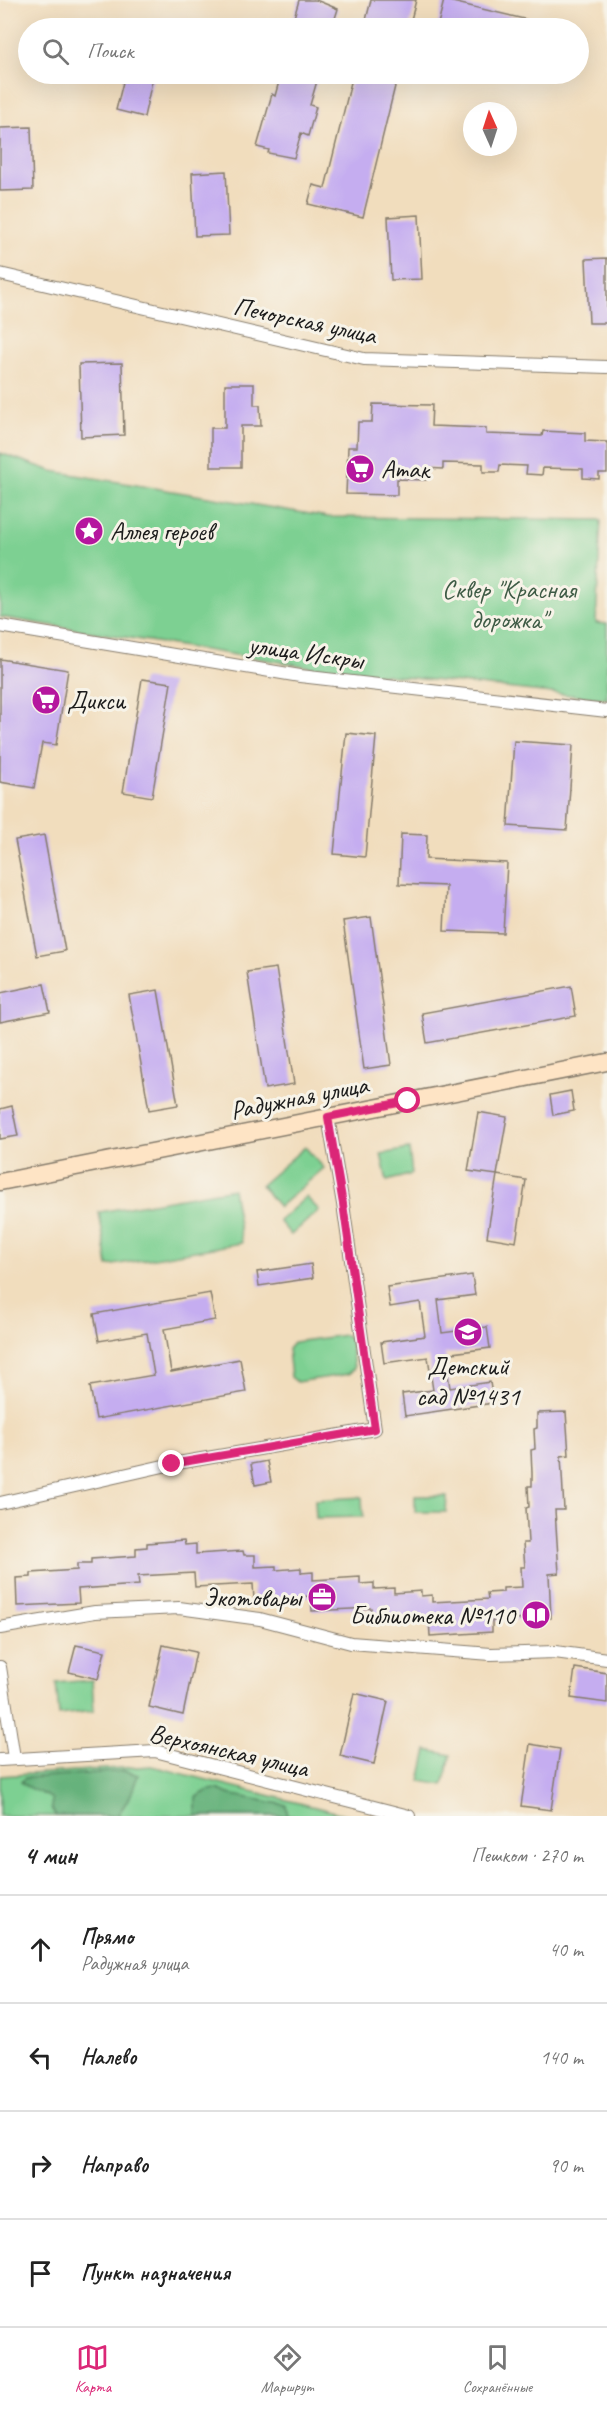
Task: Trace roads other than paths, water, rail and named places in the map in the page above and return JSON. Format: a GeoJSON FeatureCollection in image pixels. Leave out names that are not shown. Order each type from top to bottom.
{"type":"FeatureCollection","features":[{"type":"Feature","properties":{"kind":"street","name":"Печорская улица"},"geometry":{"type":"LineString","coordinates":[[0,274],[364,359],[607,368]]}},
{"type":"Feature","properties":{"kind":"street","name":"улица Искры"},"geometry":{"type":"LineString","coordinates":[[0,626],[300,676],[607,711]]}},
{"type":"Feature","properties":{"kind":"street","name":"Радужная улица"},"geometry":{"type":"LineString","coordinates":[[0,1182],[607,1062]]}},
{"type":"Feature","properties":{"kind":"street"},"geometry":{"type":"LineString","coordinates":[[0,1503],[172,1464],[375,1429],[347,1227],[328,1117]]}},
{"type":"Feature","properties":{"kind":"street"},"geometry":{"type":"LineString","coordinates":[[0,1628],[95,1612],[178,1608],[260,1619],[351,1643],[491,1654],[555,1652],[607,1659]]}},
{"type":"Feature","properties":{"kind":"street"},"geometry":{"type":"LineString","coordinates":[[0,1667],[14,1758]]}},
{"type":"Feature","properties":{"kind":"street","name":"Верхоянская улица"},"geometry":{"type":"LineString","coordinates":[[0,1760],[155,1751],[409,1816]]}},
{"type":"Feature","properties":{"kind":"place","name":"Атак"},"geometry":{"type":"Point","coordinates":[360,469]}},
{"type":"Feature","properties":{"kind":"place","name":"Аллея героев"},"geometry":{"type":"Point","coordinates":[89,531]}},
{"type":"Feature","properties":{"kind":"place","name":"Дикси"},"geometry":{"type":"Point","coordinates":[46,700]}},
{"type":"Feature","properties":{"kind":"place","name":"Детский сад №1431"},"geometry":{"type":"Point","coordinates":[468,1332]}},
{"type":"Feature","properties":{"kind":"place","name":"Экотовары"},"geometry":{"type":"Point","coordinates":[322,1597]}},
{"type":"Feature","properties":{"kind":"place","name":"Библиотека №110"},"geometry":{"type":"Point","coordinates":[536,1615]}},
{"type":"Feature","properties":{"kind":"park label","name":"Сквер \"Красная дорожка\""},"geometry":{"type":"Point","coordinates":[509,604]}}]}
